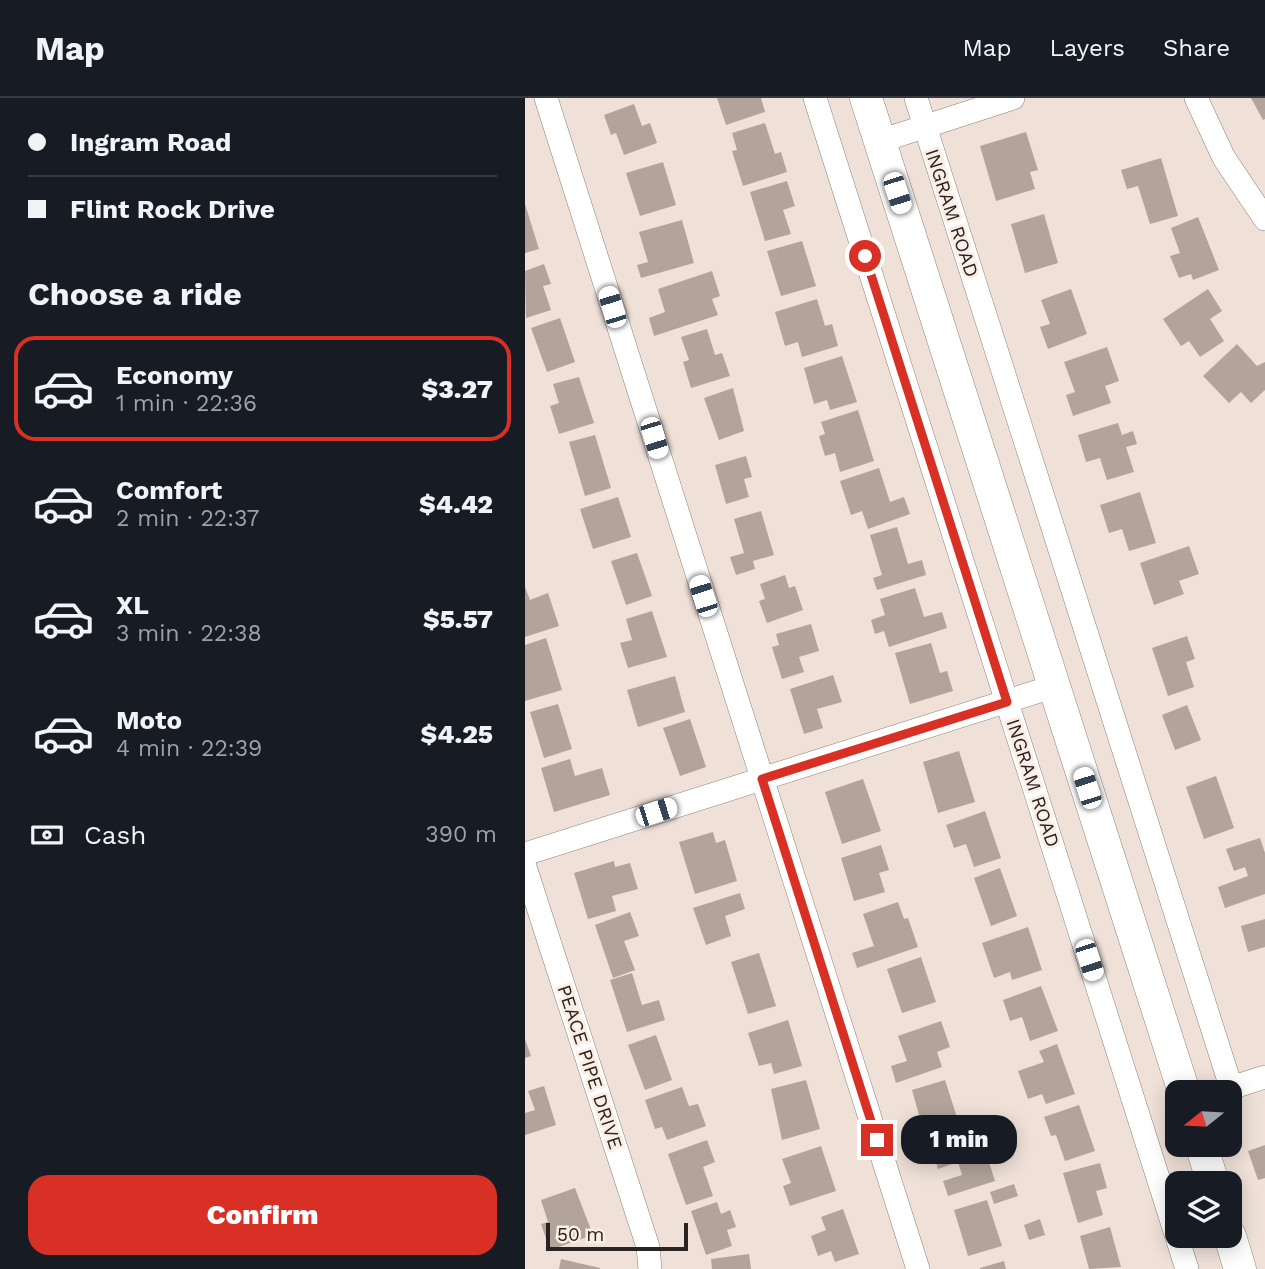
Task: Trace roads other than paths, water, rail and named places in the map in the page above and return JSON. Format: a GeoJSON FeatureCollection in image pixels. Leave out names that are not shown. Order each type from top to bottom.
{"type":"FeatureCollection","features":[{"type":"Feature","properties":{"kind":"main road"},"geometry":{"type":"LineString","coordinates":[[866,98],[1180,1080]]}},
{"type":"Feature","properties":{"kind":"main road"},"geometry":{"type":"LineString","coordinates":[[1234,1248],[1240,1269]]}},
{"type":"Feature","properties":{"kind":"street"},"geometry":{"type":"LineString","coordinates":[[545,98],[918,1269]]}},
{"type":"Feature","properties":{"kind":"street","name":"INGRAM ROAD"},"geometry":{"type":"LineString","coordinates":[[815,98],[1187,1269]]}},
{"type":"Feature","properties":{"kind":"street","name":"INGRAM ROAD"},"geometry":{"type":"LineString","coordinates":[[916,98],[1221,1080]]}},
{"type":"Feature","properties":{"kind":"street"},"geometry":{"type":"LineString","coordinates":[[880,141],[1013,98]]}},
{"type":"Feature","properties":{"kind":"street"},"geometry":{"type":"LineString","coordinates":[[1196,98],[1224,158],[1265,219]]}},
{"type":"Feature","properties":{"kind":"street"},"geometry":{"type":"LineString","coordinates":[[525,854],[1055,687]]}},
{"type":"Feature","properties":{"kind":"street","name":"PEACE PIPE DRIVE"},"geometry":{"type":"LineString","coordinates":[[525,867],[648,1247],[650,1269]]}},
{"type":"Feature","properties":{"kind":"street"},"geometry":{"type":"LineString","coordinates":[[1243,1084],[1265,1077]]}}]}
